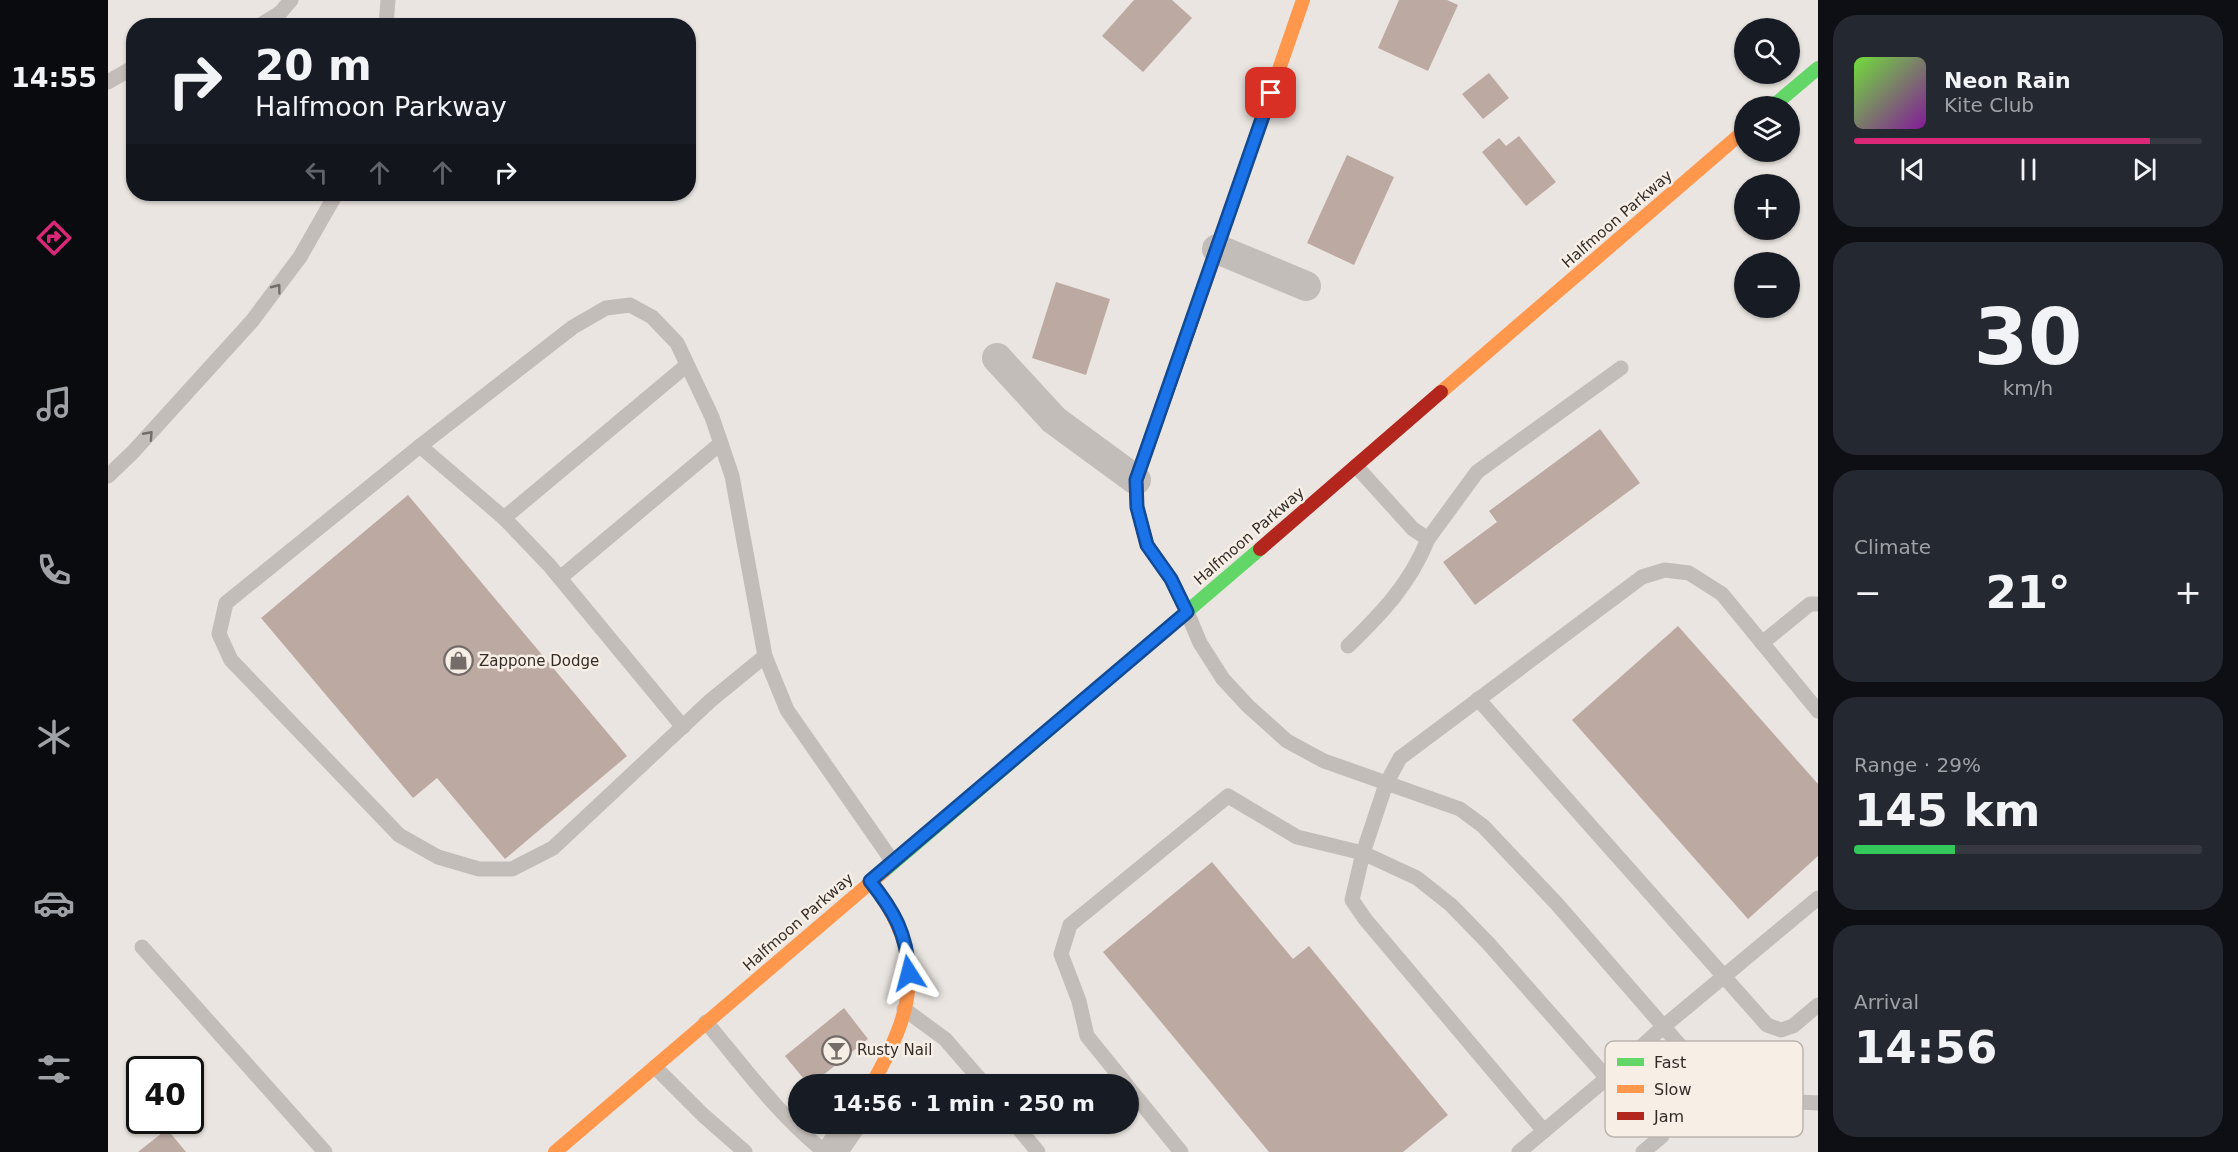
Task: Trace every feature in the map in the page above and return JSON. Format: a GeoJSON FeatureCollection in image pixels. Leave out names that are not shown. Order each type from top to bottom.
{"type":"FeatureCollection","features":[{"type":"Feature","properties":{"kind":"main road"},"geometry":{"type":"LineString","coordinates":[[1187,612],[1171,579],[1147,545],[1137,507],[1136,480],[1217,249],[1299,1]]}},
{"type":"Feature","properties":{"kind":"main road"},"geometry":{"type":"LineString","coordinates":[[1785,96],[1818,68]]}},
{"type":"Feature","properties":{"kind":"main road","name":"Halfmoon Parkway"},"geometry":{"type":"LineString","coordinates":[[555,1152],[1187,612],[1734,140]]}},
{"type":"Feature","properties":{"kind":"main road"},"geometry":{"type":"LineString","coordinates":[[870,881],[887,902],[901,928],[908,959],[910,987],[896,1038],[877,1074]]}},
{"type":"Feature","properties":{"kind":"street"},"geometry":{"type":"LineString","coordinates":[[1217,249],[1306,286]]}},
{"type":"Feature","properties":{"kind":"street"},"geometry":{"type":"LineString","coordinates":[[997,358],[1054,420],[1136,480]]}},
{"type":"Feature","properties":{"kind":"street"},"geometry":{"type":"LineString","coordinates":[[832,1152],[844,1134]]}},
{"type":"Feature","properties":{"kind":"lane"},"geometry":{"type":"LineString","coordinates":[[272,18],[280,13],[291,0]]}},
{"type":"Feature","properties":{"kind":"lane"},"geometry":{"type":"LineString","coordinates":[[387,18],[388,0]]}},
{"type":"Feature","properties":{"kind":"lane"},"geometry":{"type":"LineString","coordinates":[[108,82],[126,72]]}},
{"type":"Feature","properties":{"kind":"lane"},"geometry":{"type":"LineString","coordinates":[[108,476],[133,452],[252,321],[300,257],[332,201]]}},
{"type":"Feature","properties":{"kind":"lane"},"geometry":{"type":"LineString","coordinates":[[765,656],[732,682],[553,848],[512,869],[479,869],[438,857],[399,835],[231,660],[219,634],[226,603],[420,446],[573,327],[606,308],[630,305],[652,317],[677,343],[712,417],[732,476],[765,656],[787,710],[893,862]]}},
{"type":"Feature","properties":{"kind":"lane"},"geometry":{"type":"LineString","coordinates":[[504,518],[687,365]]}},
{"type":"Feature","properties":{"kind":"lane"},"geometry":{"type":"LineString","coordinates":[[1348,646],[1402,588],[1419,563],[1428,539],[1477,472],[1621,368]]}},
{"type":"Feature","properties":{"kind":"lane"},"geometry":{"type":"LineString","coordinates":[[560,578],[721,443]]}},
{"type":"Feature","properties":{"kind":"lane"},"geometry":{"type":"LineString","coordinates":[[420,446],[504,518],[560,578],[683,727]]}},
{"type":"Feature","properties":{"kind":"lane"},"geometry":{"type":"LineString","coordinates":[[1356,466],[1413,529],[1428,539]]}},
{"type":"Feature","properties":{"kind":"lane"},"geometry":{"type":"LineString","coordinates":[[1544,1131],[1365,919],[1352,900],[1363,853],[1386,784],[1400,758],[1642,577],[1665,570],[1689,573],[1722,594],[1818,711]]}},
{"type":"Feature","properties":{"kind":"lane"},"geometry":{"type":"LineString","coordinates":[[1762,643],[1810,604],[1818,604]]}},
{"type":"Feature","properties":{"kind":"lane"},"geometry":{"type":"LineString","coordinates":[[1187,612],[1200,643],[1223,679],[1248,706],[1287,741],[1324,761],[1460,809],[1483,826],[1557,904],[1676,1041]]}},
{"type":"Feature","properties":{"kind":"lane"},"geometry":{"type":"LineString","coordinates":[[1478,699],[1767,1025],[1781,1030],[1793,1026],[1818,1005]]}},
{"type":"Feature","properties":{"kind":"lane"},"geometry":{"type":"LineString","coordinates":[[1117,1074],[1087,1036],[1078,1001],[1061,954],[1071,925],[1228,796],[1297,837],[1363,853],[1417,878],[1451,905],[1605,1077]]}},
{"type":"Feature","properties":{"kind":"lane"},"geometry":{"type":"LineString","coordinates":[[1647,1041],[1818,898]]}},
{"type":"Feature","properties":{"kind":"lane"},"geometry":{"type":"LineString","coordinates":[[142,947],[325,1152]]}},
{"type":"Feature","properties":{"kind":"lane"},"geometry":{"type":"LineString","coordinates":[[904,1009],[945,1039],[975,1074]]}},
{"type":"Feature","properties":{"kind":"lane"},"geometry":{"type":"LineString","coordinates":[[706,1022],[770,1098],[806,1137],[825,1152]]}},
{"type":"Feature","properties":{"kind":"lane"},"geometry":{"type":"LineString","coordinates":[[654,1067],[745,1152]]}},
{"type":"Feature","properties":{"kind":"lane"},"geometry":{"type":"LineString","coordinates":[[1519,1152],[1605,1079]]}},
{"type":"Feature","properties":{"kind":"lane"},"geometry":{"type":"LineString","coordinates":[[1139,1101],[1181,1152]]}},
{"type":"Feature","properties":{"kind":"lane"},"geometry":{"type":"LineString","coordinates":[[1803,1102],[1818,1103]]}},
{"type":"Feature","properties":{"kind":"lane"},"geometry":{"type":"LineString","coordinates":[[1023,1134],[1038,1152]]}},
{"type":"Feature","properties":{"kind":"lane"},"geometry":{"type":"LineString","coordinates":[[1643,1152],[1661,1137]]}},
{"type":"Feature","properties":{"kind":"building"},"geometry":{"type":"Polygon","coordinates":[[[1134,0],[1172,0],[1192,18],[1143,72],[1102,36],[1134,0]]]}},
{"type":"Feature","properties":{"kind":"building"},"geometry":{"type":"Polygon","coordinates":[[[1399,0],[1447,0],[1458,5],[1428,71],[1378,48],[1399,0]]]}},
{"type":"Feature","properties":{"kind":"building"},"geometry":{"type":"Polygon","coordinates":[[[1489,73],[1509,98],[1483,119],[1462,94],[1489,73]]]}},
{"type":"Feature","properties":{"kind":"building"},"geometry":{"type":"Polygon","coordinates":[[[1519,136],[1556,182],[1526,206],[1482,152],[1499,138],[1506,146],[1519,136]]]}},
{"type":"Feature","properties":{"kind":"building"},"geometry":{"type":"Polygon","coordinates":[[[1347,155],[1394,177],[1354,265],[1307,243],[1347,155]]]}},
{"type":"Feature","properties":{"kind":"building"},"geometry":{"type":"Polygon","coordinates":[[[1056,282],[1110,299],[1086,375],[1032,358],[1056,282]]]}},
{"type":"Feature","properties":{"kind":"building"},"geometry":{"type":"Polygon","coordinates":[[[1600,429],[1640,483],[1475,605],[1443,562],[1497,522],[1489,511],[1600,429]]]}},
{"type":"Feature","properties":{"kind":"building"},"geometry":{"type":"Polygon","coordinates":[[[408,495],[627,756],[505,859],[437,778],[413,798],[261,618],[408,495]]]}},
{"type":"Feature","properties":{"kind":"building"},"geometry":{"type":"Polygon","coordinates":[[[1678,626],[1818,784],[1818,856],[1748,919],[1572,720],[1678,626]]]}},
{"type":"Feature","properties":{"kind":"building"},"geometry":{"type":"Polygon","coordinates":[[[1212,862],[1293,959],[1309,946],[1448,1115],[1403,1152],[1269,1152],[1103,952],[1212,862]]]}},
{"type":"Feature","properties":{"kind":"building"},"geometry":{"type":"Polygon","coordinates":[[[844,1008],[868,1039],[824,1074],[800,1074],[785,1056],[844,1008]]]}},
{"type":"Feature","properties":{"kind":"building"},"geometry":{"type":"Polygon","coordinates":[[[161,1134],[171,1134],[186,1152],[138,1152],[161,1134]]]}},
{"type":"Feature","properties":{"kind":"traffic: fast"},"geometry":{"type":"LineString","coordinates":[[1785,96],[1818,68]]}},
{"type":"Feature","properties":{"kind":"traffic: fast"},"geometry":{"type":"LineString","coordinates":[[884,871],[1260,549]]}},
{"type":"Feature","properties":{"kind":"traffic: slow"},"geometry":{"type":"LineString","coordinates":[[1195,312],[1303,0]]}},
{"type":"Feature","properties":{"kind":"traffic: slow"},"geometry":{"type":"LineString","coordinates":[[1441,392],[1734,140]]}},
{"type":"Feature","properties":{"kind":"traffic: slow"},"geometry":{"type":"LineString","coordinates":[[555,1152],[884,871]]}},
{"type":"Feature","properties":{"kind":"traffic: slow"},"geometry":{"type":"LineString","coordinates":[[870,881],[901,933],[907,957],[909,981],[906,1005],[898,1030],[877,1074]]}},
{"type":"Feature","properties":{"kind":"traffic: jam"},"geometry":{"type":"LineString","coordinates":[[1187,612],[1171,579],[1147,545],[1137,507],[1136,480],[1195,312]]}},
{"type":"Feature","properties":{"kind":"traffic: jam"},"geometry":{"type":"LineString","coordinates":[[1260,549],[1441,392]]}},
{"type":"Feature","properties":{"kind":"place","name":"Zappone Dodge"},"geometry":{"type":"Point","coordinates":[458,661]}},
{"type":"Feature","properties":{"kind":"place","name":"Rusty Nail"},"geometry":{"type":"Point","coordinates":[836,1050]}},
{"type":"Feature","properties":{"kind":"route"},"geometry":{"type":"LineString","coordinates":[[909,973],[901,928],[887,902],[870,881],[1187,612],[1171,579],[1147,545],[1137,507],[1136,480],[1271,93]]}}]}
